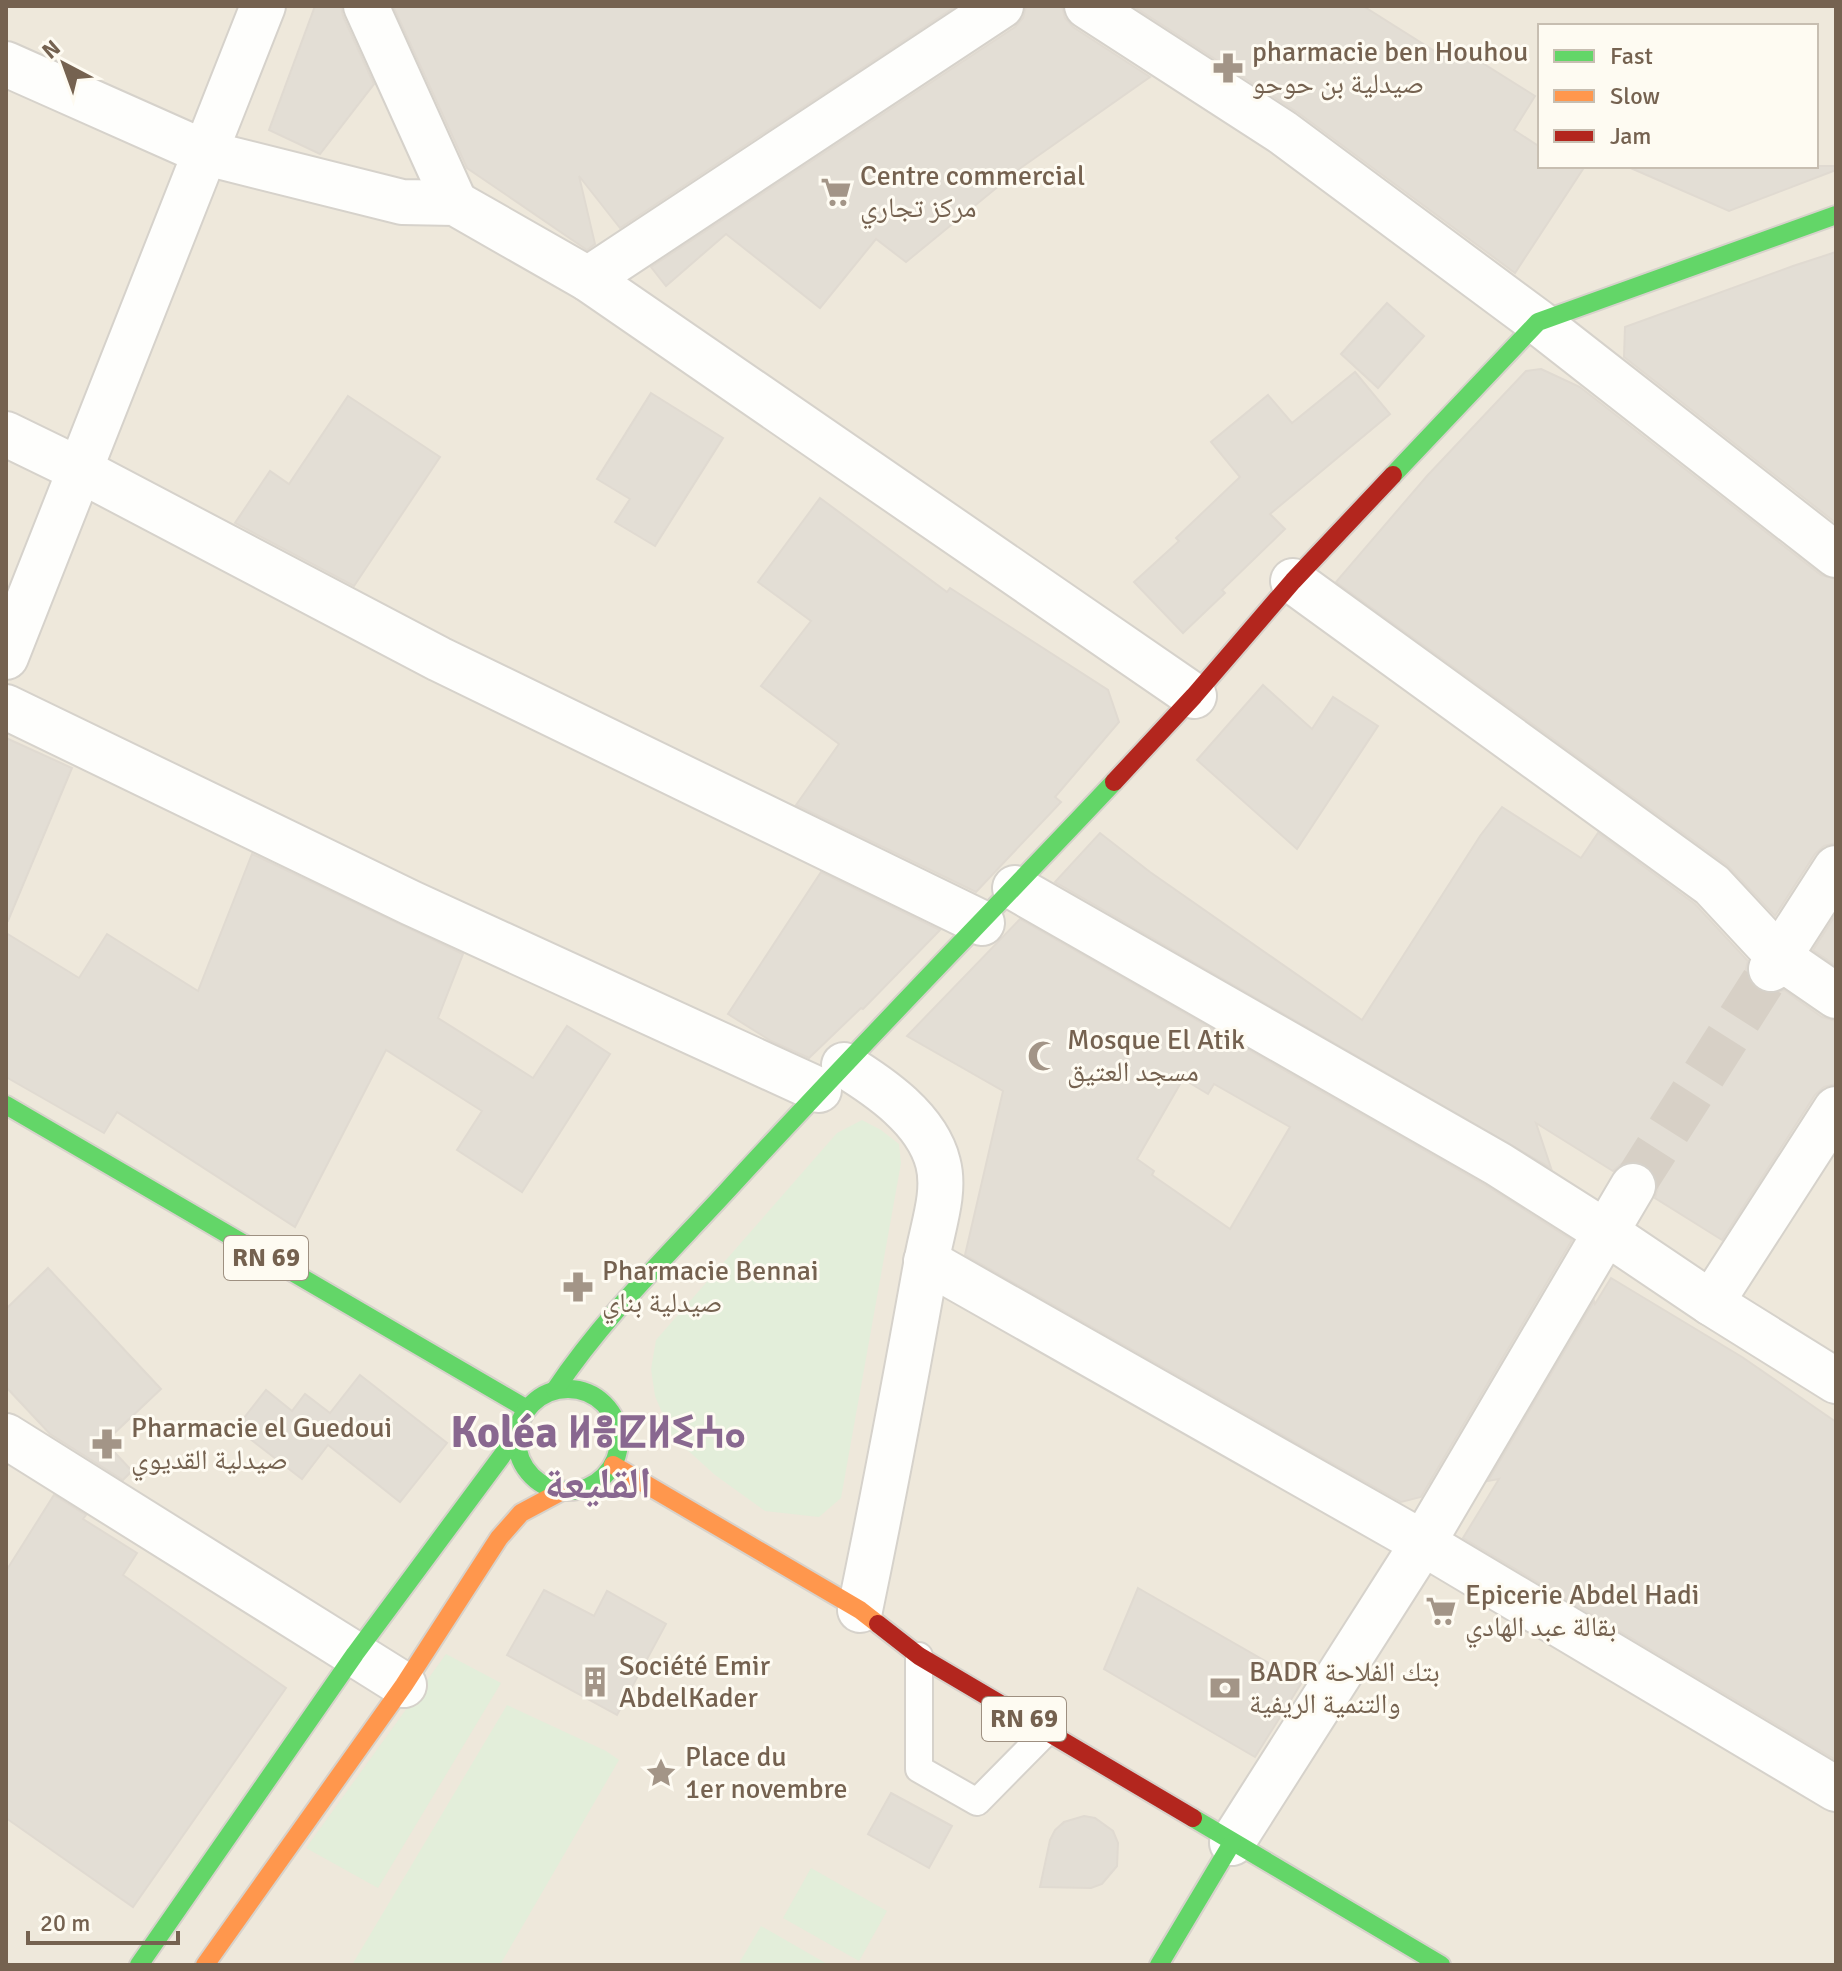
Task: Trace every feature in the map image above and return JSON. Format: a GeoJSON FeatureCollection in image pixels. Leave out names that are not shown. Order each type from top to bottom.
{"type":"FeatureCollection","features":[{"type":"Feature","properties":{"kind":"main road"},"geometry":{"type":"LineString","coordinates":[[555,1390],[612,1317],[832,1078],[1194,696],[1293,581],[1538,322],[1836,215]]}},
{"type":"Feature","properties":{"kind":"main road","name":"RN 69"},"geometry":{"type":"LineString","coordinates":[[6,1105],[527,1409]]}},
{"type":"Feature","properties":{"kind":"main road"},"geometry":{"type":"LineString","coordinates":[[205,1965],[404,1685],[499,1538],[514,1520],[537,1503],[562,1491],[586,1488],[606,1475],[613,1465],[619,1442],[615,1419],[608,1409],[578,1390],[555,1390],[543,1395],[527,1409],[518,1434],[517,1445],[524,1467],[540,1484],[562,1491]]}},
{"type":"Feature","properties":{"kind":"main road"},"geometry":{"type":"LineString","coordinates":[[139,1965],[355,1654],[518,1434]]}},
{"type":"Feature","properties":{"kind":"main road","name":"RN 69"},"geometry":{"type":"LineString","coordinates":[[613,1465],[860,1610],[919,1656],[1441,1965]]}},
{"type":"Feature","properties":{"kind":"main road"},"geometry":{"type":"LineString","coordinates":[[1159,1965],[1232,1843]]}},
{"type":"Feature","properties":{"kind":"street"},"geometry":{"type":"LineString","coordinates":[[6,657],[263,6]]}},
{"type":"Feature","properties":{"kind":"street"},"geometry":{"type":"LineString","coordinates":[[366,6],[455,203]]}},
{"type":"Feature","properties":{"kind":"street"},"geometry":{"type":"LineString","coordinates":[[588,279],[1001,6]]}},
{"type":"Feature","properties":{"kind":"street"},"geometry":{"type":"LineString","coordinates":[[1087,6],[1282,132],[1538,322],[1836,555]]}},
{"type":"Feature","properties":{"kind":"street"},"geometry":{"type":"LineString","coordinates":[[6,64],[206,153],[402,202],[455,203],[588,279],[1194,696]]}},
{"type":"Feature","properties":{"kind":"street"},"geometry":{"type":"LineString","coordinates":[[6,434],[439,659],[982,923]]}},
{"type":"Feature","properties":{"kind":"street"},"geometry":{"type":"LineString","coordinates":[[1293,581],[1712,885],[1775,963],[1836,996]]}},
{"type":"Feature","properties":{"kind":"street"},"geometry":{"type":"LineString","coordinates":[[6,707],[411,903],[832,1078],[878,1086],[898,1105],[926,1136],[938,1164],[940,1189],[860,1610]]}},
{"type":"Feature","properties":{"kind":"street"},"geometry":{"type":"LineString","coordinates":[[1775,963],[1836,868]]}},
{"type":"Feature","properties":{"kind":"street"},"geometry":{"type":"LineString","coordinates":[[1015,888],[1498,1164],[1836,1381]]}},
{"type":"Feature","properties":{"kind":"street"},"geometry":{"type":"LineString","coordinates":[[1711,1303],[1836,1109]]}},
{"type":"Feature","properties":{"kind":"street"},"geometry":{"type":"LineString","coordinates":[[1232,1843],[1423,1543],[1633,1186]]}},
{"type":"Feature","properties":{"kind":"street"},"geometry":{"type":"LineString","coordinates":[[926,1261],[1423,1543],[1836,1789]]}},
{"type":"Feature","properties":{"kind":"street"},"geometry":{"type":"LineString","coordinates":[[6,1436],[404,1685]]}},
{"type":"Feature","properties":{"kind":"lane"},"geometry":{"type":"LineString","coordinates":[[919,1656],[919,1769],[977,1802],[1046,1732]]}},
{"type":"Feature","properties":{"kind":"shaded area"},"geometry":{"type":"Polygon","coordinates":[[[6,6],[1836,6],[1836,1965],[6,1965],[6,6]]]}},
{"type":"Feature","properties":{"kind":"green space"},"geometry":{"type":"Polygon","coordinates":[[[862,1120],[899,1144],[901,1163],[841,1498],[819,1517],[765,1511],[715,1475],[672,1436],[655,1396],[651,1369],[656,1340],[837,1133],[862,1120]]]}},
{"type":"Feature","properties":{"kind":"green space"},"geometry":{"type":"Polygon","coordinates":[[[446,1654],[501,1683],[378,1888],[306,1848],[446,1654]]]}},
{"type":"Feature","properties":{"kind":"green space"},"geometry":{"type":"Polygon","coordinates":[[[507,1705],[619,1760],[500,1965],[352,1965],[507,1705]]]}},
{"type":"Feature","properties":{"kind":"green space"},"geometry":{"type":"Polygon","coordinates":[[[811,1868],[887,1911],[859,1961],[783,1918],[811,1868]]]}},
{"type":"Feature","properties":{"kind":"green space"},"geometry":{"type":"Polygon","coordinates":[[[761,1926],[829,1965],[738,1965],[761,1926]]]}},
{"type":"Feature","properties":{"kind":"building"},"geometry":{"type":"Polygon","coordinates":[[[315,6],[341,6],[374,84],[320,154],[269,130],[315,6]]]}},
{"type":"Feature","properties":{"kind":"building"},"geometry":{"type":"Polygon","coordinates":[[[393,6],[956,6],[620,228],[579,176],[595,244],[587,250],[467,168],[393,6]]]}},
{"type":"Feature","properties":{"kind":"building"},"geometry":{"type":"Polygon","coordinates":[[[1026,6],[1062,6],[1065,18],[1073,27],[1150,77],[1022,167],[906,262],[876,239],[820,308],[726,234],[666,286],[651,267],[1015,27],[1023,18],[1026,6]]]}},
{"type":"Feature","properties":{"kind":"building"},"geometry":{"type":"Polygon","coordinates":[[[1133,6],[1363,6],[1444,57],[1452,44],[1535,96],[1514,130],[1538,146],[1538,168],[1584,168],[1515,273],[1297,112],[1133,6]]]}},
{"type":"Feature","properties":{"kind":"building"},"geometry":{"type":"Polygon","coordinates":[[[1836,166],[1836,170],[1729,211],[1631,168],[1836,166]]]}},
{"type":"Feature","properties":{"kind":"building"},"geometry":{"type":"Polygon","coordinates":[[[1836,252],[1836,523],[1624,357],[1625,327],[1836,252]]]}},
{"type":"Feature","properties":{"kind":"building"},"geometry":{"type":"Polygon","coordinates":[[[1387,303],[1424,336],[1378,388],[1341,354],[1387,303]]]}},
{"type":"Feature","properties":{"kind":"building"},"geometry":{"type":"Polygon","coordinates":[[[1541,369],[1580,387],[1821,575],[1836,579],[1836,843],[1824,846],[1815,854],[1775,916],[1727,865],[1336,582],[1427,476],[1526,371],[1541,369]]]}},
{"type":"Feature","properties":{"kind":"building"},"geometry":{"type":"Polygon","coordinates":[[[1355,372],[1390,414],[1270,514],[1285,529],[1183,633],[1134,582],[1179,541],[1176,538],[1240,477],[1211,442],[1268,395],[1292,423],[1355,372]]]}},
{"type":"Feature","properties":{"kind":"building"},"geometry":{"type":"Polygon","coordinates":[[[651,393],[723,438],[655,546],[615,522],[630,499],[597,479],[651,393]]]}},
{"type":"Feature","properties":{"kind":"building"},"geometry":{"type":"Polygon","coordinates":[[[348,396],[440,457],[354,586],[235,523],[270,471],[289,484],[348,396]]]}},
{"type":"Feature","properties":{"kind":"building"},"geometry":{"type":"Polygon","coordinates":[[[820,498],[947,592],[950,588],[1108,690],[1119,722],[1055,797],[1061,802],[976,892],[796,805],[839,744],[761,686],[811,621],[758,582],[820,498]]]}},
{"type":"Feature","properties":{"kind":"building"},"geometry":{"type":"Polygon","coordinates":[[[1263,685],[1312,729],[1333,697],[1378,726],[1297,849],[1197,760],[1263,685]]]}},
{"type":"Feature","properties":{"kind":"building"},"geometry":{"type":"Polygon","coordinates":[[[6,738],[72,768],[8,921],[6,920],[6,738]]]}},
{"type":"Feature","properties":{"kind":"building"},"geometry":{"type":"Polygon","coordinates":[[[1502,807],[1581,858],[1598,833],[1695,904],[1748,961],[1748,980],[1757,990],[1771,994],[1784,990],[1822,1017],[1836,1021],[1836,1084],[1824,1087],[1815,1095],[1722,1240],[1655,1198],[1658,1187],[1655,1174],[1645,1164],[1632,1161],[1621,1164],[1613,1171],[1536,1123],[1551,1168],[1055,882],[1100,833],[1150,872],[1362,1020],[1480,836],[1502,807]]]}},
{"type":"Feature","properties":{"kind":"building"},"geometry":{"type":"Polygon","coordinates":[[[252,854],[463,954],[438,1018],[533,1078],[567,1026],[610,1054],[522,1192],[457,1150],[482,1111],[386,1050],[295,1227],[117,1112],[104,1133],[6,1077],[6,933],[79,978],[107,934],[198,991],[252,854]]]}},
{"type":"Feature","properties":{"kind":"building"},"geometry":{"type":"Polygon","coordinates":[[[821,872],[940,930],[863,1009],[809,1058],[771,1041],[728,1014],[821,872]]]}},
{"type":"Feature","properties":{"kind":"building"},"geometry":{"type":"Polygon","coordinates":[[[1836,914],[1836,966],[1813,950],[1836,914]]]}},
{"type":"Feature","properties":{"kind":"building"},"geometry":{"type":"Polygon","coordinates":[[[1020,919],[1485,1185],[1572,1240],[1421,1497],[1401,1502],[965,1255],[1003,1091],[907,1036],[1020,919]],[[1183,1079],[1137,1159],[1154,1171],[1152,1175],[1230,1229],[1290,1127],[1214,1084],[1208,1094],[1183,1079]]]}},
{"type":"Feature","properties":{"kind":"building"},"geometry":{"type":"Polygon","coordinates":[[[48,1268],[161,1389],[105,1442],[132,1471],[123,1480],[50,1434],[6,1387],[6,1309],[48,1268]]]}},
{"type":"Feature","properties":{"kind":"building"},"geometry":{"type":"Polygon","coordinates":[[[1611,1278],[1742,1357],[1836,1422],[1836,1760],[1463,1538],[1499,1479],[1488,1481],[1594,1301],[1595,1304],[1611,1278]]]}},
{"type":"Feature","properties":{"kind":"building"},"geometry":{"type":"Polygon","coordinates":[[[360,1375],[447,1443],[400,1502],[328,1445],[302,1479],[236,1428],[266,1390],[292,1411],[305,1394],[330,1413],[360,1375]]]}},
{"type":"Feature","properties":{"kind":"building"},"geometry":{"type":"Polygon","coordinates":[[[54,1495],[86,1515],[83,1519],[137,1553],[123,1575],[286,1688],[133,1907],[6,1818],[6,1571],[54,1495]]]}},
{"type":"Feature","properties":{"kind":"building"},"geometry":{"type":"Polygon","coordinates":[[[1138,1588],[1302,1682],[1255,1757],[1104,1669],[1138,1588]]]}},
{"type":"Feature","properties":{"kind":"building"},"geometry":{"type":"Polygon","coordinates":[[[544,1590],[594,1616],[607,1591],[666,1624],[617,1715],[507,1655],[544,1590]]]}},
{"type":"Feature","properties":{"kind":"building"},"geometry":{"type":"Polygon","coordinates":[[[891,1793],[952,1826],[929,1868],[868,1834],[891,1793]]]}},
{"type":"Feature","properties":{"kind":"building"},"geometry":{"type":"Polygon","coordinates":[[[1084,1816],[1095,1818],[1113,1831],[1118,1843],[1117,1866],[1102,1884],[1091,1888],[1040,1887],[1055,1830],[1064,1822],[1084,1816]]]}},
{"type":"Feature","properties":{"kind":"tunnel"},"geometry":{"type":"LineString","coordinates":[[1633,1186],[1771,969]]}},
{"type":"Feature","properties":{"kind":"traffic: fast"},"geometry":{"type":"LineString","coordinates":[[1393,475],[1538,322],[1836,215]]}},
{"type":"Feature","properties":{"kind":"traffic: fast"},"geometry":{"type":"LineString","coordinates":[[555,1390],[594,1338],[659,1264],[1114,782]]}},
{"type":"Feature","properties":{"kind":"traffic: fast"},"geometry":{"type":"LineString","coordinates":[[6,1105],[527,1409]]}},
{"type":"Feature","properties":{"kind":"traffic: fast"},"geometry":{"type":"LineString","coordinates":[[568,1389],[588,1393],[604,1404],[615,1420],[619,1440],[615,1460],[604,1476],[588,1487],[568,1491],[548,1487],[532,1476],[521,1460],[517,1440],[521,1420],[532,1404],[548,1393],[568,1389]]}},
{"type":"Feature","properties":{"kind":"traffic: fast"},"geometry":{"type":"LineString","coordinates":[[139,1965],[355,1654],[518,1434]]}},
{"type":"Feature","properties":{"kind":"traffic: fast"},"geometry":{"type":"LineString","coordinates":[[1193,1818],[1441,1965]]}},
{"type":"Feature","properties":{"kind":"traffic: fast"},"geometry":{"type":"LineString","coordinates":[[1159,1965],[1232,1843]]}},
{"type":"Feature","properties":{"kind":"traffic: slow"},"geometry":{"type":"LineString","coordinates":[[613,1465],[860,1610],[878,1624]]}},
{"type":"Feature","properties":{"kind":"traffic: slow"},"geometry":{"type":"LineString","coordinates":[[205,1965],[404,1685],[499,1538],[521,1513],[562,1491]]}},
{"type":"Feature","properties":{"kind":"traffic: jam"},"geometry":{"type":"LineString","coordinates":[[1114,782],[1194,696],[1293,581],[1393,475]]}},
{"type":"Feature","properties":{"kind":"traffic: jam"},"geometry":{"type":"LineString","coordinates":[[878,1624],[919,1656],[1193,1818]]}},
{"type":"Feature","properties":{"kind":"place","name":"pharmacie ben Houhou صيدلية بن حوحو"},"geometry":{"type":"Point","coordinates":[1228,68]}},
{"type":"Feature","properties":{"kind":"place","name":"Centre commercial مركز تجاري"},"geometry":{"type":"Point","coordinates":[836,192]}},
{"type":"Feature","properties":{"kind":"place","name":"Mosque El Atik مسجد العتيق"},"geometry":{"type":"Point","coordinates":[1043,1056]}},
{"type":"Feature","properties":{"kind":"place","name":"Pharmacie Bennai صيدلية بناي"},"geometry":{"type":"Point","coordinates":[578,1287]}},
{"type":"Feature","properties":{"kind":"place","name":"Pharmacie el Guedoui صيدلية القديوي"},"geometry":{"type":"Point","coordinates":[107,1444]}},
{"type":"Feature","properties":{"kind":"place","name":"Epicerie Abdel Hadi بقالة عبد الهادي"},"geometry":{"type":"Point","coordinates":[1441,1611]}},
{"type":"Feature","properties":{"kind":"place","name":"Société Emir AbdelKader"},"geometry":{"type":"Point","coordinates":[595,1682]}},
{"type":"Feature","properties":{"kind":"place","name":"BADR بتك الفلاحة والتنمية الريفية"},"geometry":{"type":"Point","coordinates":[1225,1688]}},
{"type":"Feature","properties":{"kind":"place","name":"Place du 1er novembre"},"geometry":{"type":"Point","coordinates":[661,1773]}},
{"type":"Feature","properties":{"kind":"district","name":"Koléa ⵍⴻⵇⵍⵉⵄⴰ القليعة"},"geometry":{"type":"Point","coordinates":[598,1458]}}]}
